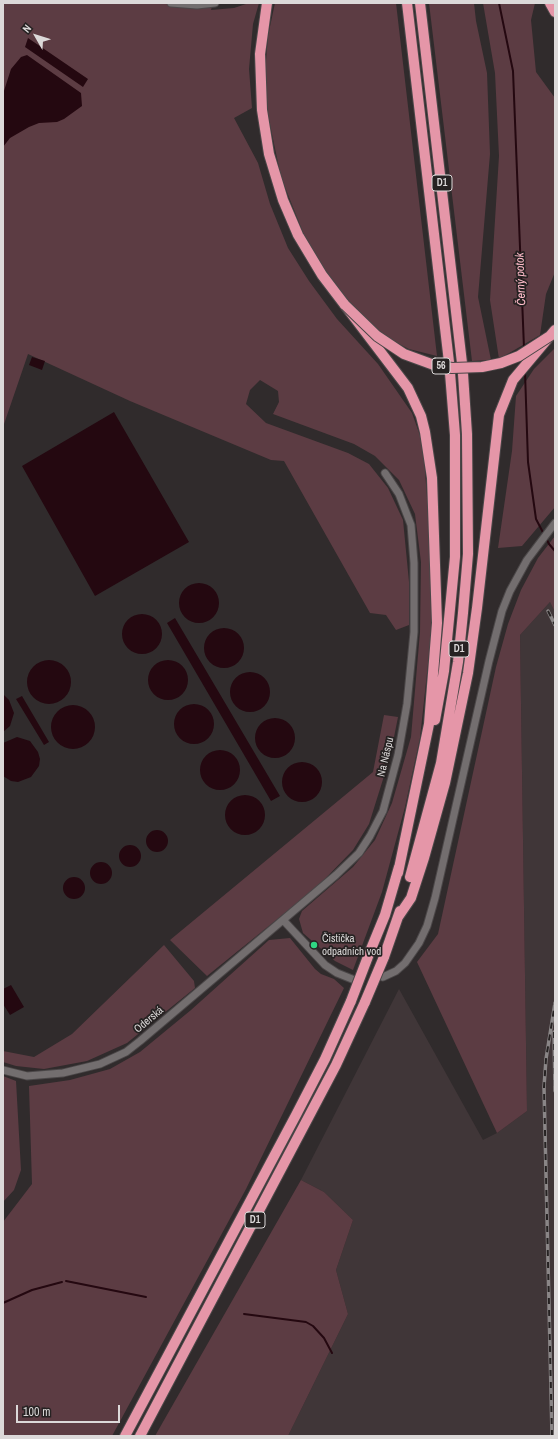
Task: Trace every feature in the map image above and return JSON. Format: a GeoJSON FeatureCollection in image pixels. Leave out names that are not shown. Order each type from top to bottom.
{"type":"FeatureCollection","features":[{"type":"Feature","properties":{"kind":"highway"},"geometry":{"type":"LineString","coordinates":[[268,3],[262,36],[260,73],[262,110],[269,154],[283,200],[298,235],[322,275],[345,305]]}},
{"type":"Feature","properties":{"kind":"highway","name":"D1"},"geometry":{"type":"LineString","coordinates":[[407,3],[449,362]]}},
{"type":"Feature","properties":{"kind":"highway","name":"D1"},"geometry":{"type":"LineString","coordinates":[[420,3],[462,363]]}},
{"type":"Feature","properties":{"kind":"highway"},"geometry":{"type":"LineString","coordinates":[[550,3],[555,12]]}},
{"type":"Feature","properties":{"kind":"highway","name":"56"},"geometry":{"type":"LineString","coordinates":[[345,305],[376,336],[404,354],[434,365],[452,368],[482,367],[501,363],[524,353],[552,333]]}},
{"type":"Feature","properties":{"kind":"highway","name":"D1"},"geometry":{"type":"LineString","coordinates":[[345,305],[408,388],[421,416],[432,478],[437,623],[429,724],[398,873]]}},
{"type":"Feature","properties":{"kind":"highway","name":"D1"},"geometry":{"type":"LineString","coordinates":[[398,917],[410,898],[424,858],[445,783],[466,680],[477,608],[499,415],[507,391],[520,370],[552,333]]}},
{"type":"Feature","properties":{"kind":"highway","name":"D1"},"geometry":{"type":"LineString","coordinates":[[125,1436],[325,1059],[351,1001],[398,873],[427,766],[444,671],[450,617],[455,557],[455,435],[450,373]]}},
{"type":"Feature","properties":{"kind":"highway","name":"D1"},"geometry":{"type":"LineString","coordinates":[[140,1436],[336,1065],[384,956],[398,917],[429,814],[441,763],[458,662],[468,554],[468,434],[463,374]]}},
{"type":"Feature","properties":{"kind":"street"},"geometry":{"type":"LineString","coordinates":[[171,3],[196,5],[215,3]]}},
{"type":"Feature","properties":{"kind":"street","name":"Na Náspu"},"geometry":{"type":"LineString","coordinates":[[284,921],[344,869],[365,845],[383,811],[398,755],[407,704],[413,654],[413,552],[411,525],[406,509],[395,486],[384,473]]}},
{"type":"Feature","properties":{"kind":"street"},"geometry":{"type":"LineString","coordinates":[[383,977],[396,971],[405,963],[419,943],[427,926],[435,898],[498,624],[510,591],[534,550],[555,523]]}},
{"type":"Feature","properties":{"kind":"street"},"geometry":{"type":"LineString","coordinates":[[284,921],[325,965],[337,973],[352,979]]}},
{"type":"Feature","properties":{"kind":"street","name":"Oderská"},"geometry":{"type":"LineString","coordinates":[[3,1070],[27,1076],[63,1073],[100,1064],[117,1056],[140,1042],[284,921]]}},
{"type":"Feature","properties":{"kind":"shaded area"},"geometry":{"type":"Polygon","coordinates":[[[3,3],[213,3],[211,10],[234,8],[249,3],[259,3],[253,24],[249,69],[252,108],[234,118],[258,163],[270,204],[288,248],[309,281],[337,319],[378,364],[412,413],[423,444],[432,564],[431,636],[420,738],[405,807],[382,892],[353,970],[335,961],[303,933],[299,919],[302,911],[353,867],[375,840],[392,803],[411,737],[420,632],[421,562],[415,514],[399,480],[375,456],[354,444],[273,414],[279,402],[278,391],[260,380],[250,390],[246,404],[266,423],[348,453],[369,464],[388,488],[403,520],[409,582],[409,625],[396,630],[386,615],[370,613],[284,461],[271,460],[130,401],[28,354],[3,427],[3,3]]]}},
{"type":"Feature","properties":{"kind":"shaded area"},"geometry":{"type":"Polygon","coordinates":[[[275,3],[396,3],[437,356],[409,349],[387,338],[359,314],[333,283],[306,240],[281,177],[268,115],[265,73],[268,36],[275,3]]]}},
{"type":"Feature","properties":{"kind":"shaded area"},"geometry":{"type":"Polygon","coordinates":[[[429,3],[474,3],[476,21],[487,73],[490,154],[478,297],[491,360],[472,361],[429,3]]]}},
{"type":"Feature","properties":{"kind":"shaded area"},"geometry":{"type":"Polygon","coordinates":[[[483,3],[535,3],[531,20],[536,72],[555,98],[555,272],[546,294],[540,335],[499,359],[490,300],[499,156],[495,73],[483,3]]]}},
{"type":"Feature","properties":{"kind":"shaded area"},"geometry":{"type":"Polygon","coordinates":[[[28,38],[88,79],[83,87],[25,47],[28,38]]]}},
{"type":"Feature","properties":{"kind":"shaded area"},"geometry":{"type":"Polygon","coordinates":[[[27,55],[81,93],[82,106],[64,119],[57,122],[39,123],[29,127],[10,138],[3,147],[3,94],[11,69],[21,57],[27,55]]]}},
{"type":"Feature","properties":{"kind":"shaded area"},"geometry":{"type":"Polygon","coordinates":[[[555,348],[555,507],[522,546],[498,548],[512,451],[516,396],[534,369],[555,348]]]}},
{"type":"Feature","properties":{"kind":"shaded area"},"geometry":{"type":"Polygon","coordinates":[[[32,357],[45,361],[42,370],[29,365],[32,357]]]}},
{"type":"Feature","properties":{"kind":"shaded area"},"geometry":{"type":"Polygon","coordinates":[[[114,412],[189,542],[95,596],[22,466],[114,412]]]}},
{"type":"Feature","properties":{"kind":"shaded area"},"geometry":{"type":"Polygon","coordinates":[[[555,536],[555,612],[550,602],[520,635],[527,1111],[497,1133],[417,962],[438,934],[496,667],[508,624],[521,590],[538,558],[555,536]]]}},
{"type":"Feature","properties":{"kind":"shaded area"},"geometry":{"type":"Polygon","coordinates":[[[203,583],[210,586],[216,592],[219,603],[218,611],[210,620],[203,623],[195,623],[188,620],[180,611],[179,599],[182,592],[191,584],[203,583]]]}},
{"type":"Feature","properties":{"kind":"shaded area"},"geometry":{"type":"Polygon","coordinates":[[[550,602],[555,612],[555,1436],[288,1436],[348,1314],[336,1270],[353,1220],[324,1192],[301,1180],[399,989],[483,1140],[497,1133],[527,1111],[520,635],[550,602]]]}},
{"type":"Feature","properties":{"kind":"shaded area"},"geometry":{"type":"Polygon","coordinates":[[[146,614],[153,617],[159,623],[162,634],[161,642],[153,651],[146,654],[138,654],[131,651],[123,642],[122,630],[125,623],[134,615],[146,614]]]}},
{"type":"Feature","properties":{"kind":"shaded area"},"geometry":{"type":"Polygon","coordinates":[[[175,618],[280,796],[271,801],[167,623],[175,618]]]}},
{"type":"Feature","properties":{"kind":"shaded area"},"geometry":{"type":"Polygon","coordinates":[[[228,628],[235,631],[241,637],[244,648],[243,656],[235,665],[228,668],[220,668],[213,665],[205,656],[204,644],[207,637],[216,629],[228,628]]]}},
{"type":"Feature","properties":{"kind":"shaded area"},"geometry":{"type":"Polygon","coordinates":[[[45,660],[53,660],[65,666],[71,678],[71,686],[65,698],[53,704],[45,704],[33,698],[27,686],[27,678],[33,666],[45,660]]]}},
{"type":"Feature","properties":{"kind":"shaded area"},"geometry":{"type":"Polygon","coordinates":[[[172,660],[179,663],[185,669],[188,680],[187,688],[179,697],[172,700],[164,700],[157,697],[149,688],[148,676],[151,669],[160,661],[172,660]]]}},
{"type":"Feature","properties":{"kind":"shaded area"},"geometry":{"type":"Polygon","coordinates":[[[254,672],[261,675],[267,681],[270,692],[269,700],[261,709],[254,712],[246,712],[239,709],[231,700],[230,688],[233,681],[242,673],[254,672]]]}},
{"type":"Feature","properties":{"kind":"shaded area"},"geometry":{"type":"Polygon","coordinates":[[[3,694],[9,700],[14,713],[10,726],[3,732],[3,694]]]}},
{"type":"Feature","properties":{"kind":"shaded area"},"geometry":{"type":"Polygon","coordinates":[[[22,696],[49,742],[44,745],[16,699],[22,696]]]}},
{"type":"Feature","properties":{"kind":"shaded area"},"geometry":{"type":"Polygon","coordinates":[[[198,704],[205,707],[211,713],[214,724],[213,732],[205,741],[198,744],[190,744],[183,741],[175,732],[174,720],[177,713],[186,705],[198,704]]]}},
{"type":"Feature","properties":{"kind":"shaded area"},"geometry":{"type":"Polygon","coordinates":[[[69,705],[77,705],[89,711],[95,723],[95,731],[89,743],[77,749],[69,749],[57,743],[51,731],[51,723],[57,711],[69,705]]]}},
{"type":"Feature","properties":{"kind":"shaded area"},"geometry":{"type":"Polygon","coordinates":[[[384,715],[398,717],[390,757],[369,824],[353,850],[317,887],[207,976],[170,940],[373,772],[384,715]]]}},
{"type":"Feature","properties":{"kind":"shaded area"},"geometry":{"type":"Polygon","coordinates":[[[279,718],[286,721],[292,727],[295,738],[294,746],[286,755],[279,758],[271,758],[264,755],[256,746],[255,734],[258,727],[267,719],[279,718]]]}},
{"type":"Feature","properties":{"kind":"shaded area"},"geometry":{"type":"Polygon","coordinates":[[[17,737],[30,741],[38,752],[40,759],[39,766],[31,777],[18,782],[11,781],[3,776],[3,743],[17,737]]]}},
{"type":"Feature","properties":{"kind":"shaded area"},"geometry":{"type":"Polygon","coordinates":[[[224,750],[231,753],[237,759],[240,770],[239,778],[231,787],[224,790],[216,790],[209,787],[201,778],[200,766],[203,759],[212,751],[224,750]]]}},
{"type":"Feature","properties":{"kind":"shaded area"},"geometry":{"type":"Polygon","coordinates":[[[306,762],[313,765],[319,771],[322,782],[321,790],[313,799],[306,802],[298,802],[291,799],[283,790],[282,778],[285,771],[294,763],[306,762]]]}},
{"type":"Feature","properties":{"kind":"shaded area"},"geometry":{"type":"Polygon","coordinates":[[[249,795],[256,798],[262,804],[265,815],[264,823],[256,832],[249,835],[241,835],[234,832],[226,823],[225,811],[228,804],[237,796],[249,795]]]}},
{"type":"Feature","properties":{"kind":"shaded area"},"geometry":{"type":"Polygon","coordinates":[[[157,830],[165,833],[168,841],[165,849],[157,852],[149,849],[146,841],[149,833],[157,830]]]}},
{"type":"Feature","properties":{"kind":"shaded area"},"geometry":{"type":"Polygon","coordinates":[[[130,845],[138,848],[141,856],[138,864],[130,867],[122,864],[119,856],[122,848],[130,845]]]}},
{"type":"Feature","properties":{"kind":"shaded area"},"geometry":{"type":"Polygon","coordinates":[[[101,862],[109,865],[112,873],[109,881],[101,884],[93,881],[90,873],[93,865],[101,862]]]}},
{"type":"Feature","properties":{"kind":"shaded area"},"geometry":{"type":"Polygon","coordinates":[[[74,877],[82,880],[85,888],[82,896],[74,899],[66,896],[63,888],[66,880],[74,877]]]}},
{"type":"Feature","properties":{"kind":"shaded area"},"geometry":{"type":"Polygon","coordinates":[[[290,938],[315,969],[321,974],[334,979],[344,988],[246,1189],[112,1436],[3,1436],[3,1222],[32,1184],[29,1086],[70,1080],[110,1069],[140,1052],[191,1010],[269,940],[290,938]]]}},
{"type":"Feature","properties":{"kind":"shaded area"},"geometry":{"type":"Polygon","coordinates":[[[164,945],[194,981],[195,988],[127,1043],[87,1061],[44,1069],[16,1066],[3,1062],[3,1051],[34,1057],[72,1034],[164,945]]]}},
{"type":"Feature","properties":{"kind":"shaded area"},"geometry":{"type":"Polygon","coordinates":[[[11,985],[24,1007],[10,1015],[3,1004],[3,989],[11,985]]]}},
{"type":"Feature","properties":{"kind":"shaded area"},"geometry":{"type":"Polygon","coordinates":[[[3,1076],[16,1081],[21,1170],[14,1190],[3,1202],[3,1076]]]}},
{"type":"Feature","properties":{"kind":"shaded area"},"geometry":{"type":"Polygon","coordinates":[[[301,1180],[324,1192],[353,1220],[336,1270],[348,1314],[288,1436],[155,1436],[301,1180]]]}},
{"type":"Feature","properties":{"kind":"waterway","name":"Černý potok"},"geometry":{"type":"LineString","coordinates":[[499,3],[513,71],[524,348]]}},
{"type":"Feature","properties":{"kind":"waterway","name":"Černý potok"},"geometry":{"type":"LineString","coordinates":[[525,372],[528,462],[536,519],[549,544],[555,551]]}},
{"type":"Feature","properties":{"kind":"waterway"},"geometry":{"type":"LineString","coordinates":[[66,1281],[146,1297]]}},
{"type":"Feature","properties":{"kind":"waterway"},"geometry":{"type":"LineString","coordinates":[[3,1303],[32,1290],[62,1282]]}},
{"type":"Feature","properties":{"kind":"waterway"},"geometry":{"type":"LineString","coordinates":[[244,1314],[306,1322],[313,1326],[324,1338],[332,1353]]}},
{"type":"Feature","properties":{"kind":"railway"},"geometry":{"type":"LineString","coordinates":[[548,611],[555,625]]}},
{"type":"Feature","properties":{"kind":"railway"},"geometry":{"type":"LineString","coordinates":[[552,1436],[544,1087],[546,1059],[555,1003]]}},
{"type":"Feature","properties":{"kind":"railway"},"geometry":{"type":"LineString","coordinates":[[554,1032],[555,1091]]}},
{"type":"Feature","properties":{"kind":"place","name":"Čistička odpadních vod"},"geometry":{"type":"Point","coordinates":[314,945]}}]}
